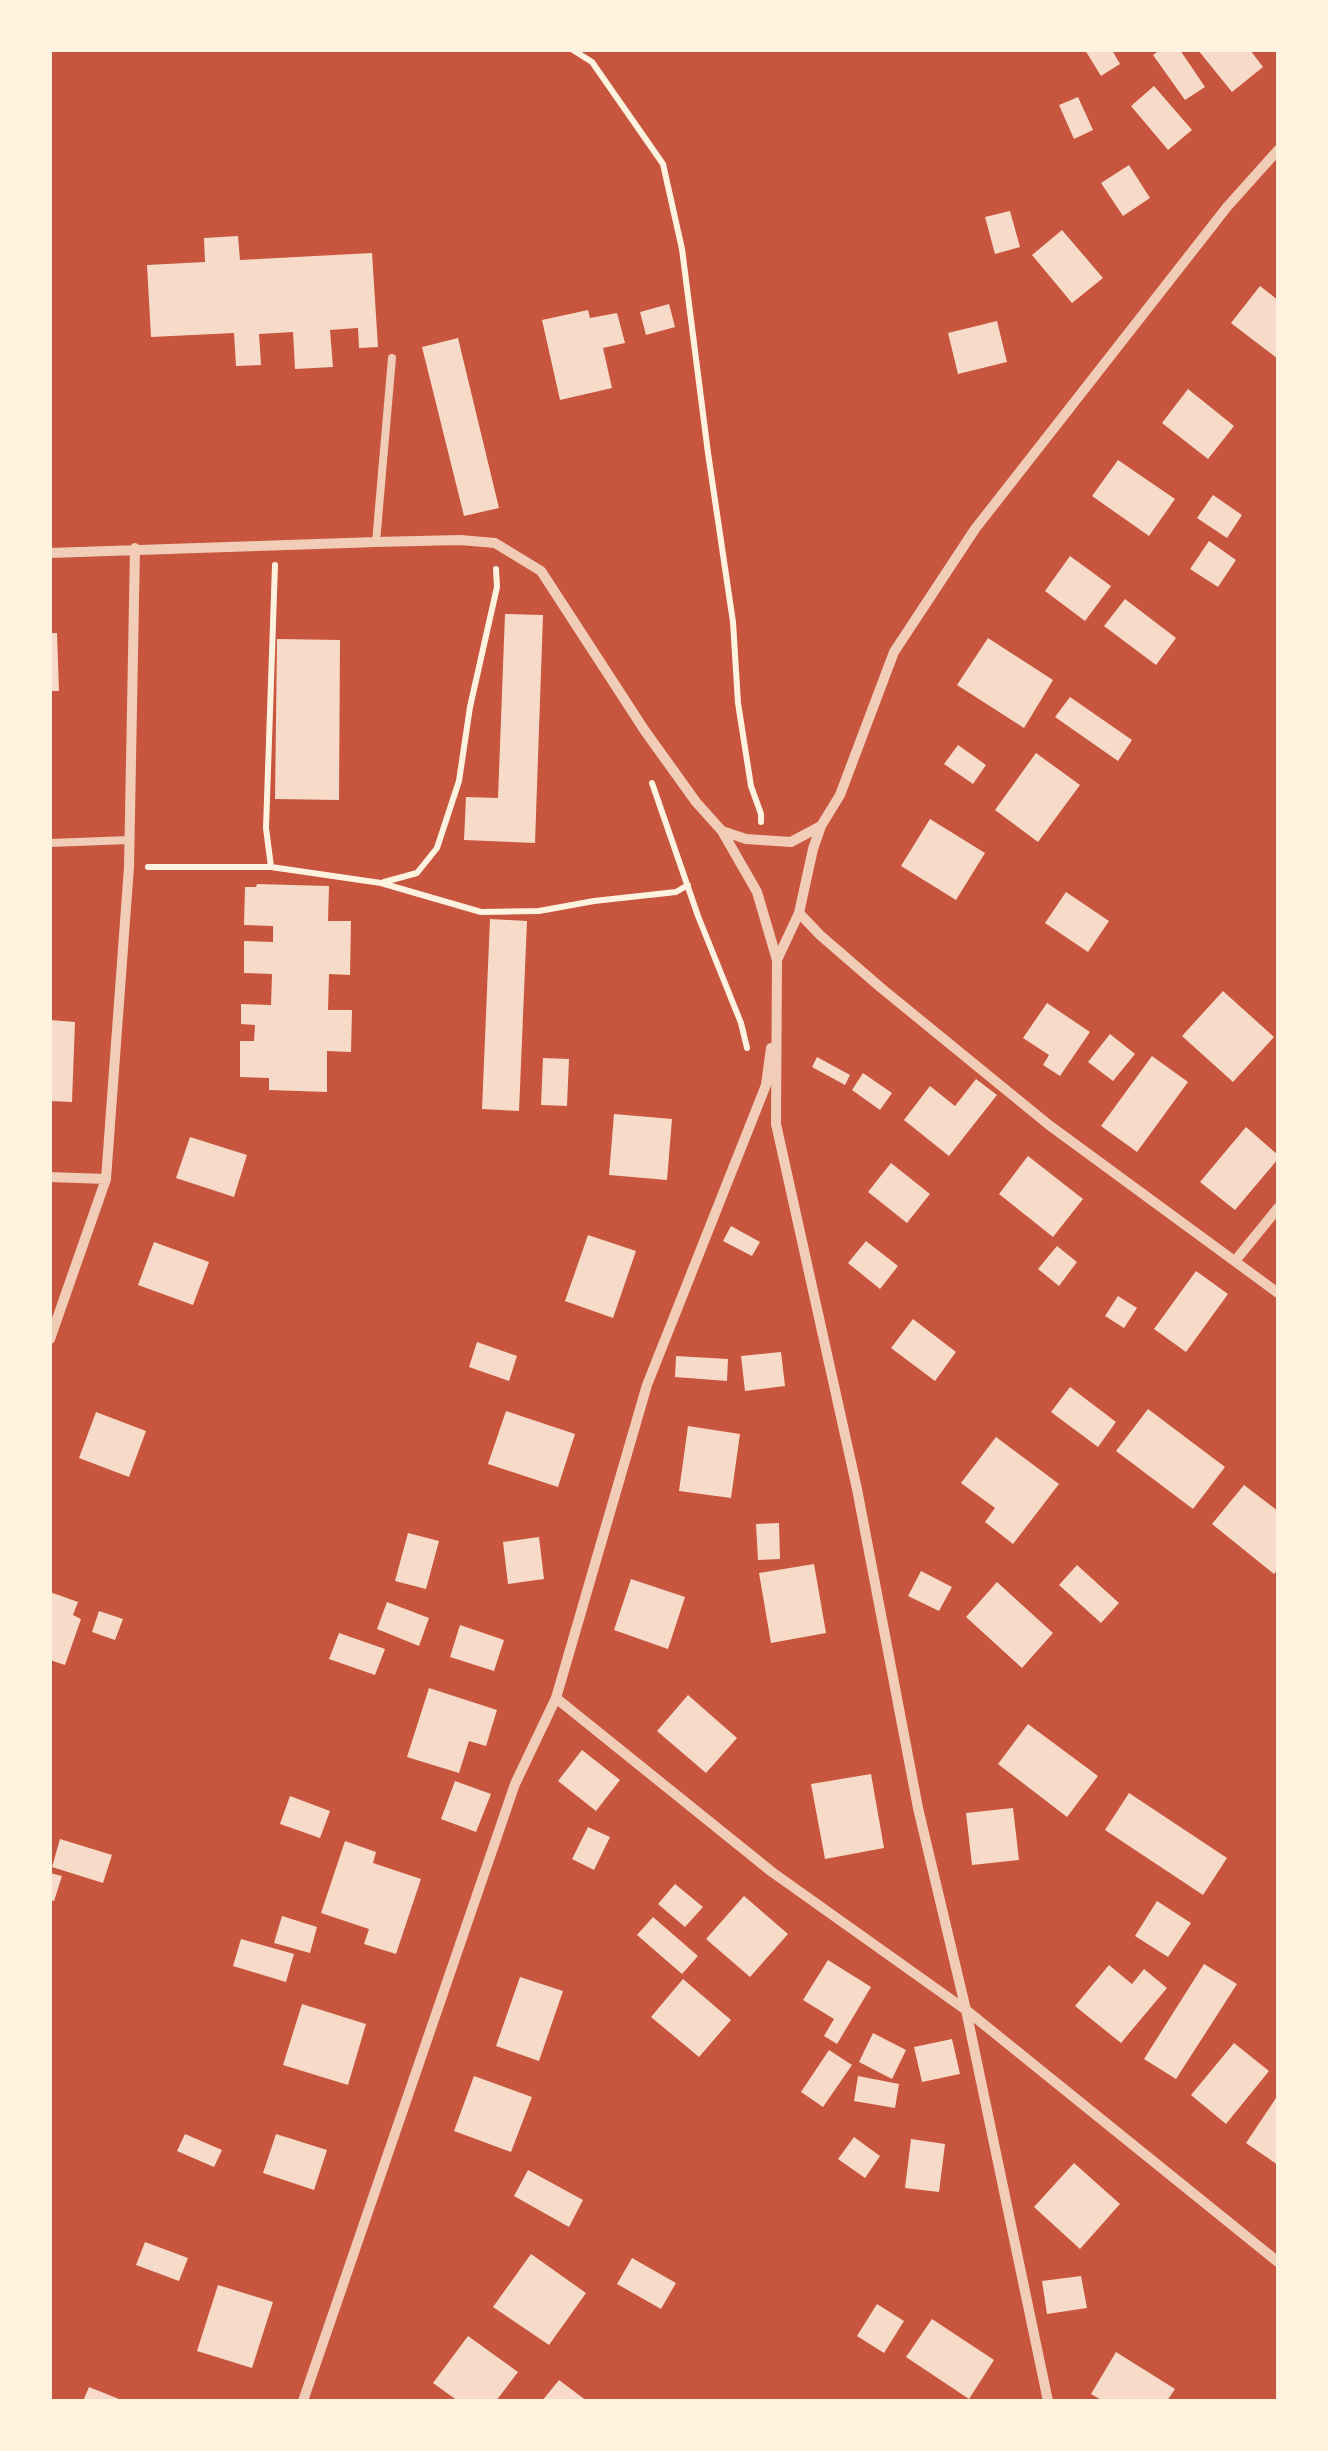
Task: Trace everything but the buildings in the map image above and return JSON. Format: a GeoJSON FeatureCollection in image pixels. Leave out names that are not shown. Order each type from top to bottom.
{"type":"FeatureCollection","features":[{"type":"Feature","properties":{"kind":"street"},"geometry":{"type":"LineString","coordinates":[[778,960],[799,913],[821,826],[840,794],[894,652],[975,528],[1227,207],[1278,150]]}},
{"type":"Feature","properties":{"kind":"street"},"geometry":{"type":"LineString","coordinates":[[50,552],[460,540],[495,543],[542,571],[644,730],[722,832],[758,892],[778,960],[776,1124],[858,1490],[918,1808],[966,2010],[1048,2401]]}},
{"type":"Feature","properties":{"kind":"street"},"geometry":{"type":"LineString","coordinates":[[50,1339],[106,1179],[129,867],[136,548]]}},
{"type":"Feature","properties":{"kind":"street"},"geometry":{"type":"LineString","coordinates":[[722,832],[746,839],[791,842],[821,826]]}},
{"type":"Feature","properties":{"kind":"street"},"geometry":{"type":"LineString","coordinates":[[799,913],[834,948],[1050,1125],[1278,1293]]}},
{"type":"Feature","properties":{"kind":"street"},"geometry":{"type":"LineString","coordinates":[[303,2401],[515,1784],[556,1698],[647,1385],[766,1085],[777,1014]]}},
{"type":"Feature","properties":{"kind":"street"},"geometry":{"type":"LineString","coordinates":[[50,1177],[106,1179]]}},
{"type":"Feature","properties":{"kind":"street"},"geometry":{"type":"LineString","coordinates":[[1234,1261],[1278,1208]]}},
{"type":"Feature","properties":{"kind":"street"},"geometry":{"type":"LineString","coordinates":[[556,1698],[772,1872],[966,2010],[1278,2262]]}},
{"type":"Feature","properties":{"kind":"lane"},"geometry":{"type":"LineString","coordinates":[[376,542],[392,358]]}},
{"type":"Feature","properties":{"kind":"lane"},"geometry":{"type":"LineString","coordinates":[[50,843],[129,840]]}},
{"type":"Feature","properties":{"kind":"path"},"geometry":{"type":"LineString","coordinates":[[573,50],[592,62],[663,164],[682,249],[733,622],[738,703],[751,786],[761,814],[761,838]]}},
{"type":"Feature","properties":{"kind":"path"},"geometry":{"type":"LineString","coordinates":[[381,883],[417,873],[437,848],[459,781],[470,708],[497,587],[495,543]]}},
{"type":"Feature","properties":{"kind":"path"},"geometry":{"type":"LineString","coordinates":[[271,867],[266,828],[275,544]]}},
{"type":"Feature","properties":{"kind":"path"},"geometry":{"type":"LineString","coordinates":[[646,769],[741,1023],[748,1055],[766,1085]]}},
{"type":"Feature","properties":{"kind":"path"},"geometry":{"type":"LineString","coordinates":[[129,867],[271,867],[381,883],[481,912],[539,910],[676,892],[688,886]]}}]}
